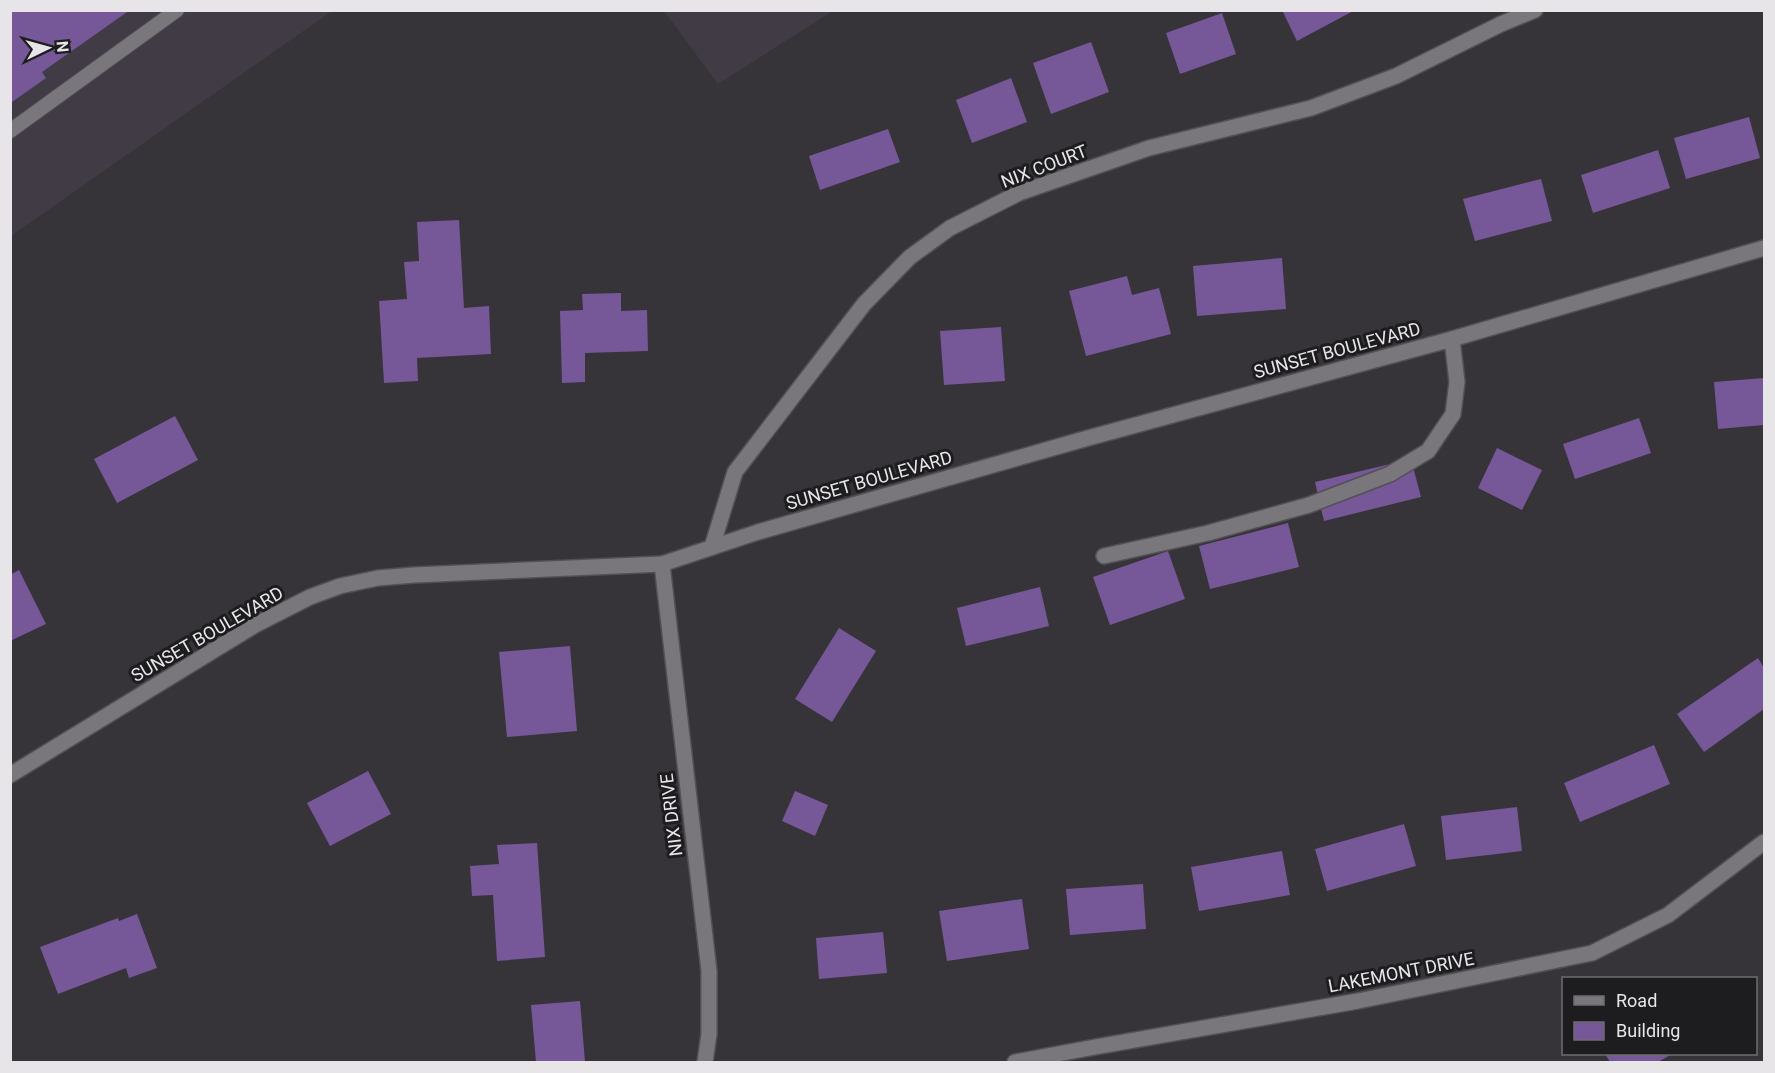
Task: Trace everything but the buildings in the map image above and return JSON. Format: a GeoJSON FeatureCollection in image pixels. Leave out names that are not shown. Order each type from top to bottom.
{"type":"FeatureCollection","features":[{"type":"Feature","properties":{"kind":"street","name":"NIX COURT"},"geometry":{"type":"LineString","coordinates":[[712,547],[735,472],[864,304],[910,257],[950,228],[1019,193],[1149,148],[1311,108],[1396,76],[1501,24],[1535,10]]}},
{"type":"Feature","properties":{"kind":"street","name":"SUNSET BOULEVARD"},"geometry":{"type":"LineString","coordinates":[[10,775],[255,625],[310,597],[340,586],[378,578],[414,574],[662,564],[712,547],[1077,441],[1452,339],[1764,248]]}},
{"type":"Feature","properties":{"kind":"street"},"geometry":{"type":"LineString","coordinates":[[1104,556],[1208,533],[1309,505],[1390,474],[1428,451],[1453,414],[1457,381],[1452,339]]}},
{"type":"Feature","properties":{"kind":"street","name":"NIX DRIVE"},"geometry":{"type":"LineString","coordinates":[[662,564],[708,971],[709,1034],[705,1062]]}},
{"type":"Feature","properties":{"kind":"street","name":"LAKEMONT DRIVE"},"geometry":{"type":"LineString","coordinates":[[1015,1062],[1358,1001],[1592,953],[1668,915],[1764,842]]}},
{"type":"Feature","properties":{"kind":"lane"},"geometry":{"type":"LineString","coordinates":[[10,131],[177,10]]}},
{"type":"Feature","properties":{"kind":"shaded area"},"geometry":{"type":"Polygon","coordinates":[[[11,11],[332,11],[11,236],[11,11]]]}},
{"type":"Feature","properties":{"kind":"shaded area"},"geometry":{"type":"Polygon","coordinates":[[[664,11],[833,11],[718,84],[664,11]]]}}]}
